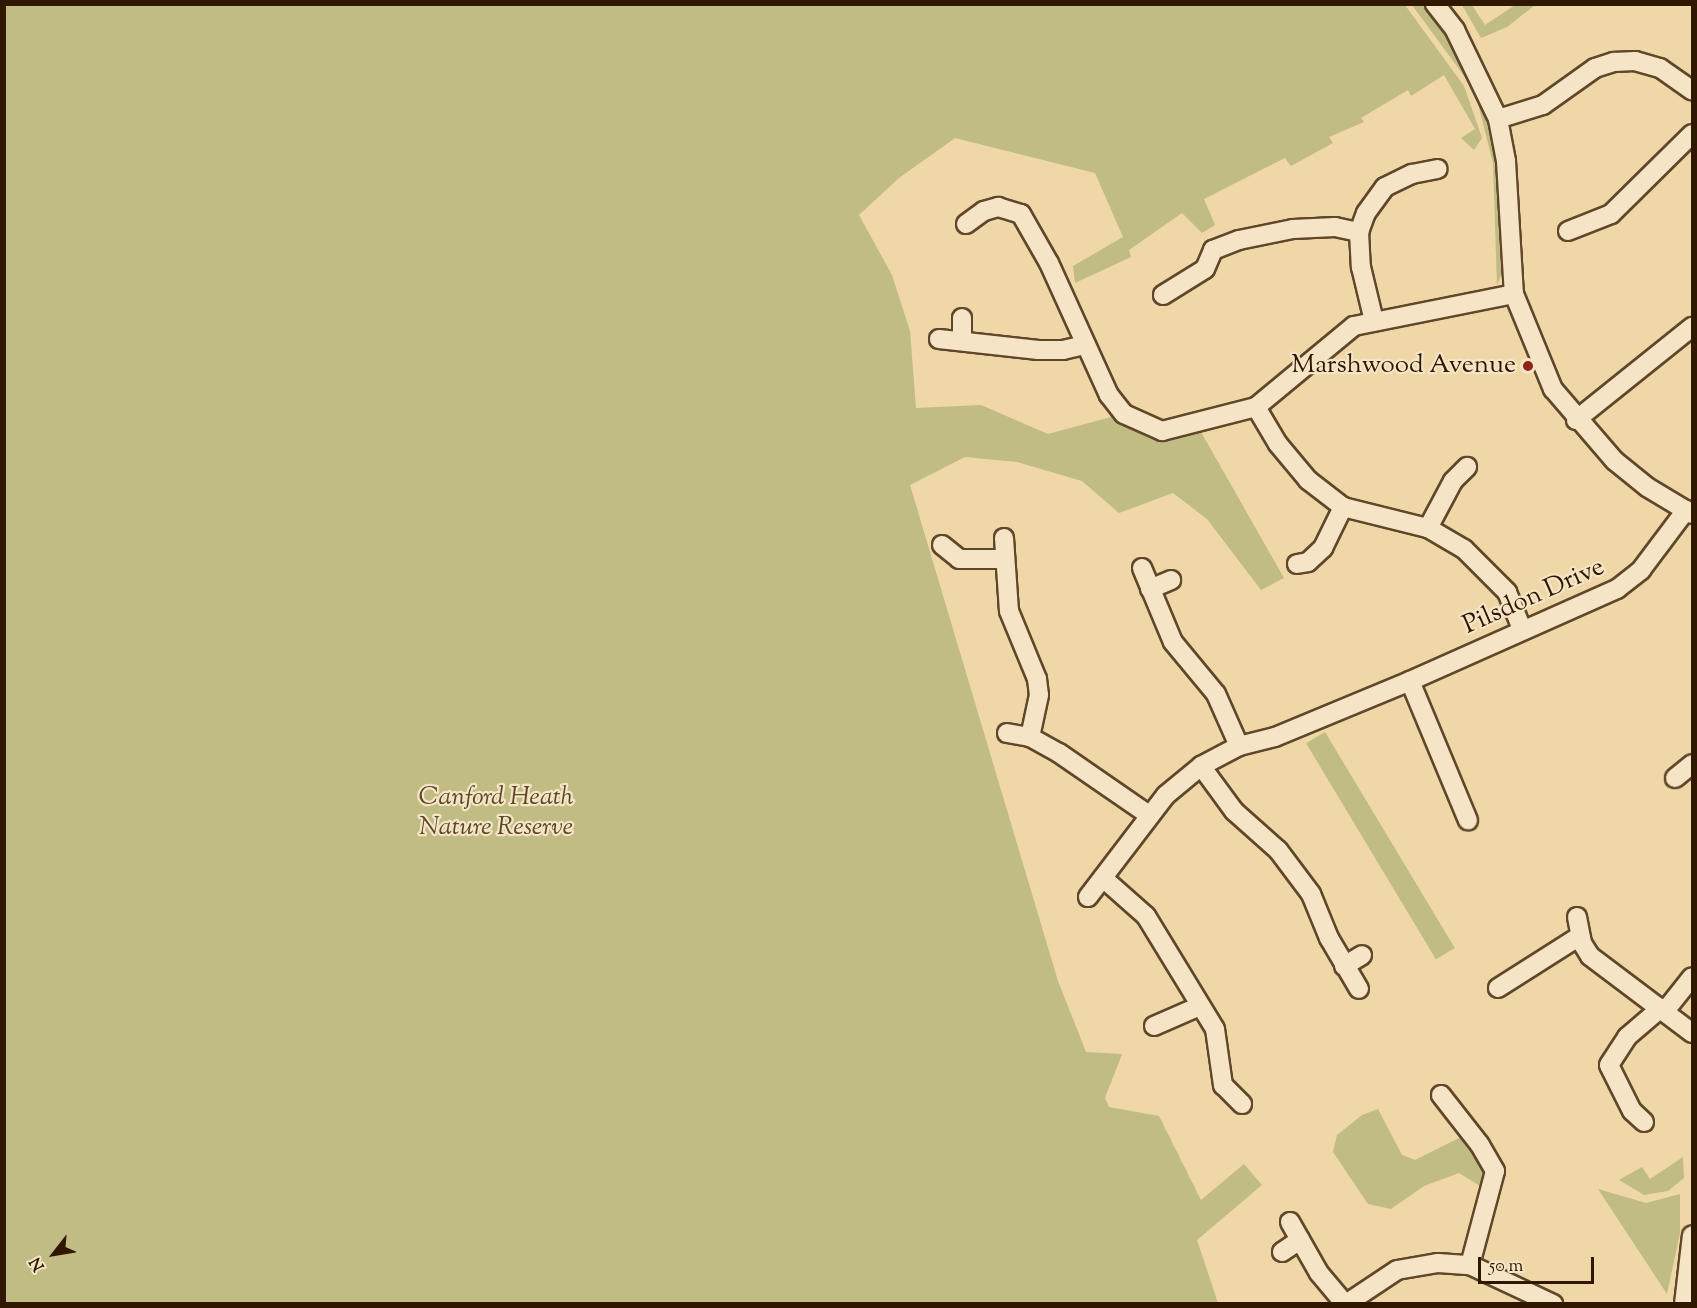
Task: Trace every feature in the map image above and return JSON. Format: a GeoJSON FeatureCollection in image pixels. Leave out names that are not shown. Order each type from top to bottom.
{"type":"FeatureCollection","features":[{"type":"Feature","properties":{"kind":"street"},"geometry":{"type":"LineString","coordinates":[[1435,4],[1455,30],[1498,119],[1506,161],[1514,294],[1534,352],[1553,389],[1576,420],[1623,468],[1689,512]]}},
{"type":"Feature","properties":{"kind":"street"},"geometry":{"type":"LineString","coordinates":[[1498,119],[1543,105],[1595,68],[1614,62],[1635,61],[1660,68],[1692,90]]}},
{"type":"Feature","properties":{"kind":"street"},"geometry":{"type":"LineString","coordinates":[[1568,231],[1611,214],[1692,134]]}},
{"type":"Feature","properties":{"kind":"street"},"geometry":{"type":"LineString","coordinates":[[1374,321],[1361,267],[1359,232],[1366,213],[1385,187],[1412,174],[1438,168]]}},
{"type":"Feature","properties":{"kind":"street"},"geometry":{"type":"LineString","coordinates":[[966,224],[984,211],[998,207],[1021,214],[1049,263],[1084,345],[1109,395],[1124,414],[1162,431],[1256,407],[1354,326],[1514,294]]}},
{"type":"Feature","properties":{"kind":"street"},"geometry":{"type":"LineString","coordinates":[[1163,295],[1205,269],[1213,250],[1239,240],[1314,226],[1359,232]]}},
{"type":"Feature","properties":{"kind":"street"},"geometry":{"type":"LineString","coordinates":[[962,318],[962,341]]}},
{"type":"Feature","properties":{"kind":"street"},"geometry":{"type":"LineString","coordinates":[[1576,420],[1692,327]]}},
{"type":"Feature","properties":{"kind":"street"},"geometry":{"type":"LineString","coordinates":[[939,339],[1038,350],[1063,350],[1084,345]]}},
{"type":"Feature","properties":{"kind":"street"},"geometry":{"type":"LineString","coordinates":[[1256,407],[1278,444],[1308,480],[1343,507],[1428,528],[1464,549],[1492,572],[1507,592],[1522,629]]}},
{"type":"Feature","properties":{"kind":"street"},"geometry":{"type":"LineString","coordinates":[[1428,528],[1453,481],[1467,467]]}},
{"type":"Feature","properties":{"kind":"street"},"geometry":{"type":"LineString","coordinates":[[1297,564],[1308,562],[1323,548],[1343,507]]}},
{"type":"Feature","properties":{"kind":"street","name":"Pilsdon Drive"},"geometry":{"type":"LineString","coordinates":[[1088,897],[1149,815],[1174,788],[1201,766],[1239,746],[1275,737],[1410,681],[1522,629],[1593,601],[1632,578],[1689,512]]}},
{"type":"Feature","properties":{"kind":"street"},"geometry":{"type":"LineString","coordinates":[[1004,538],[1009,610],[1039,694],[1030,737]]}},
{"type":"Feature","properties":{"kind":"street"},"geometry":{"type":"LineString","coordinates":[[942,545],[959,559],[1004,559]]}},
{"type":"Feature","properties":{"kind":"street"},"geometry":{"type":"LineString","coordinates":[[1142,568],[1173,642],[1215,694],[1239,746]]}},
{"type":"Feature","properties":{"kind":"street"},"geometry":{"type":"LineString","coordinates":[[1150,589],[1171,580]]}},
{"type":"Feature","properties":{"kind":"street"},"geometry":{"type":"LineString","coordinates":[[1410,681],[1467,820]]}},
{"type":"Feature","properties":{"kind":"street"},"geometry":{"type":"LineString","coordinates":[[1006,733],[1030,737],[1149,815]]}},
{"type":"Feature","properties":{"kind":"street"},"geometry":{"type":"LineString","coordinates":[[1675,778],[1692,765]]}},
{"type":"Feature","properties":{"kind":"street"},"geometry":{"type":"LineString","coordinates":[[1201,766],[1234,811],[1278,850],[1311,894],[1344,966],[1359,988]]}},
{"type":"Feature","properties":{"kind":"street"},"geometry":{"type":"LineString","coordinates":[[1103,878],[1146,916],[1217,1035],[1223,1085],[1242,1104]]}},
{"type":"Feature","properties":{"kind":"street"},"geometry":{"type":"LineString","coordinates":[[1577,917],[1581,936],[1590,956],[1600,966],[1663,1009],[1692,1033]]}},
{"type":"Feature","properties":{"kind":"street"},"geometry":{"type":"LineString","coordinates":[[1498,988],[1581,936]]}},
{"type":"Feature","properties":{"kind":"street"},"geometry":{"type":"LineString","coordinates":[[1344,966],[1362,955]]}},
{"type":"Feature","properties":{"kind":"street"},"geometry":{"type":"LineString","coordinates":[[1644,1122],[1632,1111],[1609,1065],[1627,1037],[1663,1009],[1692,977]]}},
{"type":"Feature","properties":{"kind":"street"},"geometry":{"type":"LineString","coordinates":[[1154,1026],[1200,1006]]}},
{"type":"Feature","properties":{"kind":"street"},"geometry":{"type":"LineString","coordinates":[[1441,1095],[1480,1145],[1495,1171],[1470,1265]]}},
{"type":"Feature","properties":{"kind":"street"},"geometry":{"type":"LineString","coordinates":[[1290,1222],[1319,1273],[1346,1304],[1397,1270],[1438,1263],[1470,1265],[1546,1302]]}},
{"type":"Feature","properties":{"kind":"street"},"geometry":{"type":"LineString","coordinates":[[1684,1304],[1692,1235]]}},
{"type":"Feature","properties":{"kind":"street"},"geometry":{"type":"LineString","coordinates":[[1282,1252],[1300,1240]]}},
{"type":"Feature","properties":{"kind":"green space","name":"Canford Heath Nature Reserve"},"geometry":{"type":"Polygon","coordinates":[[[5,5],[1405,5],[1464,86],[1482,138],[1474,150],[1461,138],[1475,129],[1444,75],[1411,96],[1408,90],[1361,118],[1364,122],[1329,137],[1333,143],[1291,166],[1285,158],[1204,199],[1215,225],[1202,233],[1182,213],[1129,250],[1131,257],[1075,283],[1073,266],[1123,237],[1095,173],[955,138],[899,178],[859,215],[892,275],[910,331],[916,408],[981,405],[1048,434],[1115,416],[1159,439],[1201,432],[1284,578],[1261,590],[1207,519],[1173,493],[1119,513],[1082,481],[1017,462],[965,457],[910,485],[1058,981],[1086,1052],[1122,1054],[1105,1098],[1109,1107],[1159,1116],[1201,1200],[1244,1164],[1262,1185],[1197,1240],[1218,1303],[5,1304],[5,5]]]}},
{"type":"Feature","properties":{"kind":"green space"},"geometry":{"type":"Polygon","coordinates":[[[1412,5],[1424,5],[1445,33],[1473,81],[1487,117],[1497,162],[1502,272],[1497,286],[1493,163],[1477,100],[1470,84],[1412,5]]]}},
{"type":"Feature","properties":{"kind":"green space"},"geometry":{"type":"Polygon","coordinates":[[[1462,5],[1472,5],[1485,25],[1515,5],[1535,5],[1507,27],[1481,38],[1462,5]]]}},
{"type":"Feature","properties":{"kind":"green space"},"geometry":{"type":"Polygon","coordinates":[[[1325,732],[1455,948],[1436,959],[1306,743],[1325,732]]]}},
{"type":"Feature","properties":{"kind":"green space"},"geometry":{"type":"Polygon","coordinates":[[[1378,1109],[1402,1155],[1415,1160],[1467,1134],[1489,1175],[1485,1189],[1459,1173],[1424,1186],[1391,1209],[1368,1204],[1333,1152],[1337,1135],[1362,1115],[1378,1109]]]}},
{"type":"Feature","properties":{"kind":"green space"},"geometry":{"type":"Polygon","coordinates":[[[1683,1157],[1684,1178],[1668,1191],[1644,1195],[1619,1180],[1642,1167],[1650,1179],[1683,1157]]]}},
{"type":"Feature","properties":{"kind":"green space"},"geometry":{"type":"Polygon","coordinates":[[[1598,1189],[1646,1203],[1680,1194],[1680,1233],[1667,1294],[1598,1189]]]}},
{"type":"Feature","properties":{"kind":"place","name":"Marshwood Avenue"},"geometry":{"type":"Point","coordinates":[1528,366]}}]}
